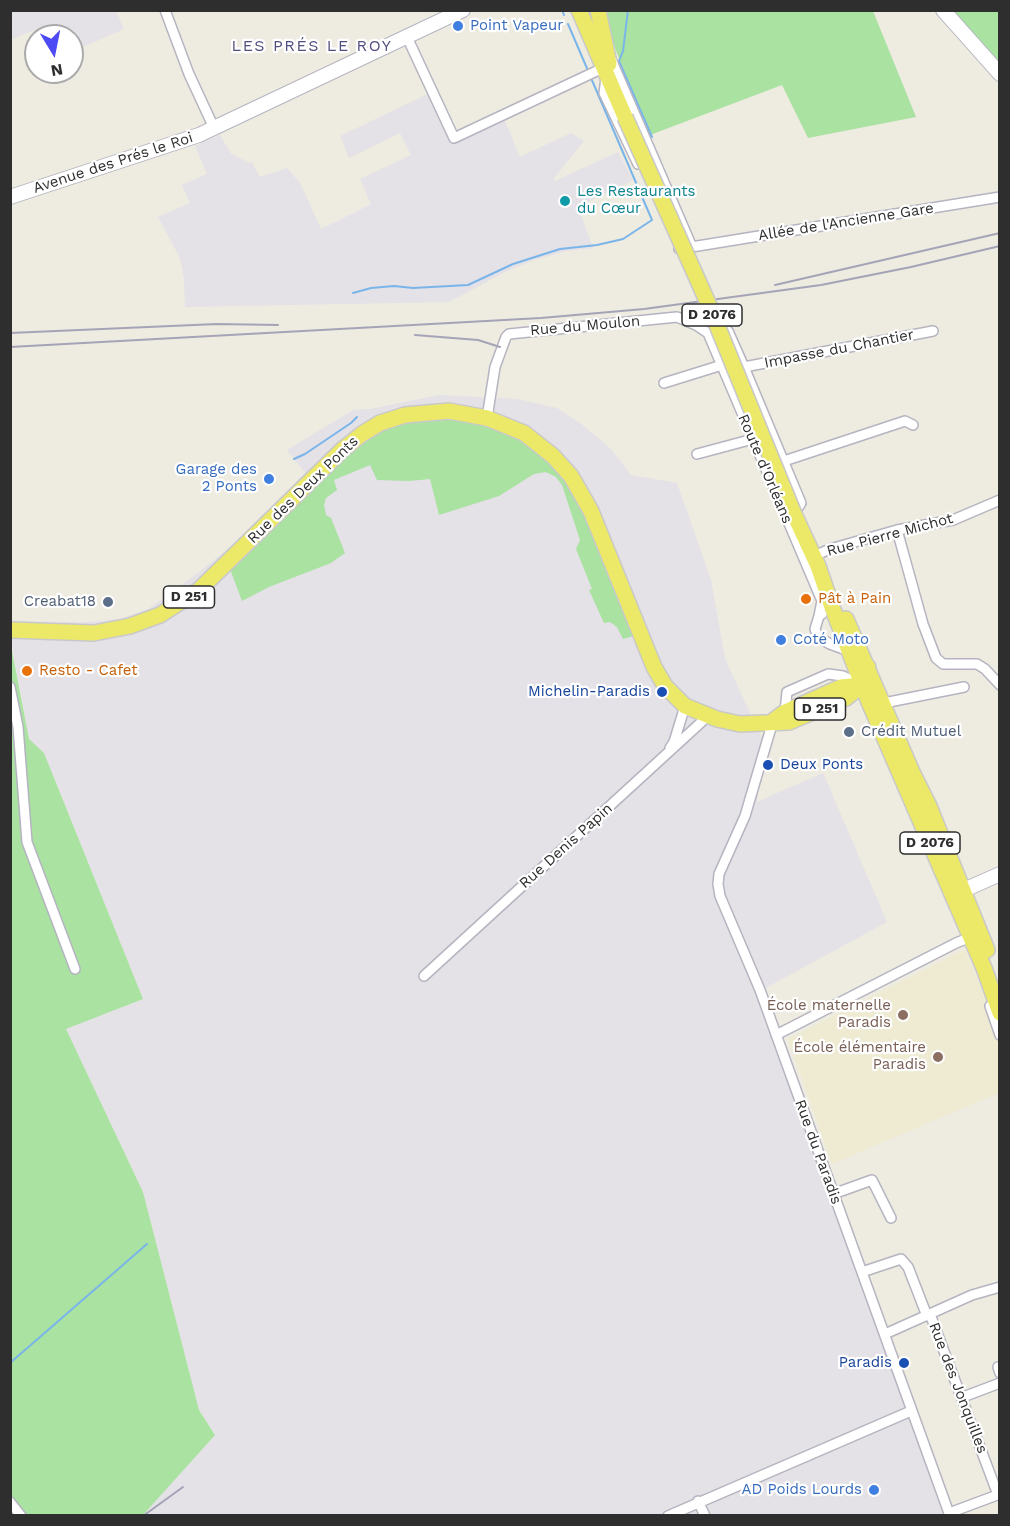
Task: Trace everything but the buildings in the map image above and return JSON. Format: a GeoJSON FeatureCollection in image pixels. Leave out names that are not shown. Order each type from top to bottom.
{"type":"FeatureCollection","features":[{"type":"Feature","properties":{"kind":"main road","name":"Avenue des Prés le Roi"},"geometry":{"type":"LineString","coordinates":[[10,196],[169,145],[214,128],[463,10]]}},
{"type":"Feature","properties":{"kind":"main road","name":"Route d'Orléans"},"geometry":{"type":"LineString","coordinates":[[579,10],[708,303],[794,514],[868,667],[912,772],[929,806],[960,895],[968,939],[999,1014]]}},
{"type":"Feature","properties":{"kind":"main road"},"geometry":{"type":"LineString","coordinates":[[943,10],[999,74]]}},
{"type":"Feature","properties":{"kind":"main road","name":"D 2076"},"geometry":{"type":"LineString","coordinates":[[598,13],[605,46]]}},
{"type":"Feature","properties":{"kind":"main road","name":"Route d'Orléans"},"geometry":{"type":"LineString","coordinates":[[605,46],[618,99]]}},
{"type":"Feature","properties":{"kind":"main road","name":"Rue des Deux Ponts"},"geometry":{"type":"LineString","coordinates":[[10,630],[94,633],[130,626],[160,615],[199,590],[342,450],[362,434],[392,418],[414,413],[459,411],[487,418],[533,439],[571,476],[591,511],[654,667],[665,686],[685,706],[712,718],[740,724],[772,719],[841,687],[862,685]]}},
{"type":"Feature","properties":{"kind":"main road","name":"Route d'Orléans"},"geometry":{"type":"LineString","coordinates":[[816,561],[825,611],[849,651],[905,786],[960,895],[999,984]]}},
{"type":"Feature","properties":{"kind":"main road"},"geometry":{"type":"LineString","coordinates":[[862,685],[868,667]]}},
{"type":"Feature","properties":{"kind":"main road","name":"Route d'Orléans"},"geometry":{"type":"LineString","coordinates":[[862,685],[876,701],[905,771],[929,806]]}},
{"type":"Feature","properties":{"kind":"main road"},"geometry":{"type":"LineString","coordinates":[[960,895],[999,874]]}},
{"type":"Feature","properties":{"kind":"street","name":"Avenue des Prés le Roi"},"geometry":{"type":"LineString","coordinates":[[165,10],[189,74],[214,128]]}},
{"type":"Feature","properties":{"kind":"street"},"geometry":{"type":"LineString","coordinates":[[407,37],[454,138],[605,71],[604,93],[679,249],[692,247],[605,46]]}},
{"type":"Feature","properties":{"kind":"street","name":"Allée de l'Ancienne Gare"},"geometry":{"type":"LineString","coordinates":[[692,247],[999,197]]}},
{"type":"Feature","properties":{"kind":"street","name":"Rue du Moulon"},"geometry":{"type":"LineString","coordinates":[[487,418],[495,367],[509,334],[677,317],[685,319],[708,333]]}},
{"type":"Feature","properties":{"kind":"street","name":"Route d'Orléans"},"geometry":{"type":"LineString","coordinates":[[794,514],[801,503],[728,331],[708,333],[822,601],[825,611],[815,628],[818,637],[849,651]]}},
{"type":"Feature","properties":{"kind":"street","name":"Impasse du Chantier"},"geometry":{"type":"LineString","coordinates":[[744,367],[933,331]]}},
{"type":"Feature","properties":{"kind":"street"},"geometry":{"type":"LineString","coordinates":[[664,383],[722,365]]}},
{"type":"Feature","properties":{"kind":"street"},"geometry":{"type":"LineString","coordinates":[[784,461],[905,421],[913,425]]}},
{"type":"Feature","properties":{"kind":"street"},"geometry":{"type":"LineString","coordinates":[[697,454],[753,439]]}},
{"type":"Feature","properties":{"kind":"street","name":"Rue Pierre Michot"},"geometry":{"type":"LineString","coordinates":[[816,561],[830,549],[897,530],[953,520],[999,500]]}},
{"type":"Feature","properties":{"kind":"street"},"geometry":{"type":"LineString","coordinates":[[897,530],[923,624],[936,658],[943,663],[977,664],[985,669],[999,685]]}},
{"type":"Feature","properties":{"kind":"street"},"geometry":{"type":"LineString","coordinates":[[10,687],[18,727],[27,842],[75,969]]}},
{"type":"Feature","properties":{"kind":"street"},"geometry":{"type":"LineString","coordinates":[[884,703],[964,687]]}},
{"type":"Feature","properties":{"kind":"street"},"geometry":{"type":"LineString","coordinates":[[659,762],[675,742],[685,706]]}},
{"type":"Feature","properties":{"kind":"street","name":"Rue Denis Papin"},"geometry":{"type":"LineString","coordinates":[[424,976],[659,762],[712,718]]}},
{"type":"Feature","properties":{"kind":"street","name":"Rue du Paradis"},"geometry":{"type":"LineString","coordinates":[[772,719],[746,816],[719,874],[720,896],[760,990],[911,1412],[950,1514]]}},
{"type":"Feature","properties":{"kind":"street"},"geometry":{"type":"LineString","coordinates":[[776,1035],[968,939],[999,1035]]}},
{"type":"Feature","properties":{"kind":"street"},"geometry":{"type":"LineString","coordinates":[[833,1194],[872,1180],[891,1218]]}},
{"type":"Feature","properties":{"kind":"street","name":"Rue des Jonquilles"},"geometry":{"type":"LineString","coordinates":[[862,1272],[901,1259],[908,1267],[963,1397],[999,1495]]}},
{"type":"Feature","properties":{"kind":"street"},"geometry":{"type":"LineString","coordinates":[[885,1334],[972,1295],[999,1287]]}},
{"type":"Feature","properties":{"kind":"street"},"geometry":{"type":"LineString","coordinates":[[999,1367],[999,1373]]}},
{"type":"Feature","properties":{"kind":"street"},"geometry":{"type":"LineString","coordinates":[[963,1397],[999,1383]]}},
{"type":"Feature","properties":{"kind":"street"},"geometry":{"type":"LineString","coordinates":[[668,1515],[911,1412]]}},
{"type":"Feature","properties":{"kind":"street"},"geometry":{"type":"LineString","coordinates":[[950,1514],[999,1495]]}},
{"type":"Feature","properties":{"kind":"street"},"geometry":{"type":"LineString","coordinates":[[698,1501],[705,1515]]}},
{"type":"Feature","properties":{"kind":"street"},"geometry":{"type":"LineString","coordinates":[[10,1502],[21,1515]]}},
{"type":"Feature","properties":{"kind":"shaded area"},"geometry":{"type":"Polygon","coordinates":[[[11,10],[116,11],[124,29],[84,47],[84,24],[24,24],[24,34],[11,40],[11,10]]]}},
{"type":"Feature","properties":{"kind":"shaded area"},"geometry":{"type":"Polygon","coordinates":[[[432,92],[453,136],[502,114],[520,157],[571,133],[584,141],[554,178],[555,181],[618,152],[633,180],[578,207],[593,248],[567,251],[534,260],[507,271],[449,302],[185,307],[184,279],[180,258],[158,217],[190,203],[182,185],[207,174],[195,146],[220,135],[231,154],[252,162],[260,177],[287,168],[300,183],[321,229],[371,204],[360,179],[411,155],[400,133],[349,158],[340,136],[432,92]]]}},
{"type":"Feature","properties":{"kind":"shaded area"},"geometry":{"type":"Polygon","coordinates":[[[439,395],[517,399],[557,408],[580,423],[611,449],[631,475],[677,483],[711,580],[725,659],[763,741],[757,802],[823,773],[887,922],[760,991],[950,1515],[139,1515],[148,1509],[215,1434],[199,1410],[143,1192],[66,1029],[143,999],[44,753],[29,739],[11,640],[10,621],[87,622],[120,619],[148,609],[230,547],[305,473],[287,450],[353,410],[370,409],[439,395]]]}},
{"type":"Feature","properties":{"kind":"shaded area"},"geometry":{"type":"Polygon","coordinates":[[[965,949],[999,1031],[999,1093],[832,1164],[788,1039],[965,949]]]}},
{"type":"Feature","properties":{"kind":"green space"},"geometry":{"type":"Polygon","coordinates":[[[600,11],[873,11],[916,117],[808,138],[782,85],[650,135],[600,11]]]}},
{"type":"Feature","properties":{"kind":"green space"},"geometry":{"type":"Polygon","coordinates":[[[943,11],[999,11],[999,74],[943,11]]]}},
{"type":"Feature","properties":{"kind":"green space"},"geometry":{"type":"Polygon","coordinates":[[[459,418],[512,433],[544,455],[564,478],[583,511],[634,636],[623,639],[617,627],[610,622],[604,623],[589,590],[592,589],[576,549],[580,540],[562,485],[556,477],[546,472],[534,474],[499,496],[439,515],[430,479],[377,480],[370,465],[334,480],[337,490],[326,498],[324,505],[326,515],[331,518],[345,553],[331,563],[269,587],[242,601],[230,569],[346,455],[382,429],[408,420],[459,418]]]}},
{"type":"Feature","properties":{"kind":"green space"},"geometry":{"type":"Polygon","coordinates":[[[10,640],[29,739],[44,753],[143,999],[66,1029],[143,1192],[199,1410],[215,1435],[143,1515],[11,1515],[10,640]]]}},
{"type":"Feature","properties":{"kind":"waterway"},"geometry":{"type":"LineString","coordinates":[[562,10],[564,15]]}},
{"type":"Feature","properties":{"kind":"waterway"},"geometry":{"type":"LineString","coordinates":[[628,10],[623,51],[619,61],[652,137]]}},
{"type":"Feature","properties":{"kind":"waterway"},"geometry":{"type":"LineString","coordinates":[[568,24],[589,73]]}},
{"type":"Feature","properties":{"kind":"waterway"},"geometry":{"type":"LineString","coordinates":[[353,293],[371,288],[394,286],[413,288],[468,285],[513,264],[560,249],[597,245],[623,239],[652,220],[591,78]]}},
{"type":"Feature","properties":{"kind":"waterway"},"geometry":{"type":"LineString","coordinates":[[294,459],[305,454],[357,417]]}},
{"type":"Feature","properties":{"kind":"waterway"},"geometry":{"type":"LineString","coordinates":[[10,1363],[147,1244]]}},
{"type":"Feature","properties":{"kind":"railway"},"geometry":{"type":"LineString","coordinates":[[775,285],[1000,233]]}},
{"type":"Feature","properties":{"kind":"railway"},"geometry":{"type":"LineString","coordinates":[[10,347],[541,318],[644,309],[821,285],[1000,246]]}},
{"type":"Feature","properties":{"kind":"railway"},"geometry":{"type":"LineString","coordinates":[[10,333],[217,324],[278,325]]}},
{"type":"Feature","properties":{"kind":"railway"},"geometry":{"type":"LineString","coordinates":[[415,335],[478,340],[500,347]]}},
{"type":"Feature","properties":{"kind":"railway"},"geometry":{"type":"LineString","coordinates":[[143,1516],[183,1487]]}},
{"type":"Feature","properties":{"kind":"place","name":"Point Vapeur"},"geometry":{"type":"Point","coordinates":[458,26]}},
{"type":"Feature","properties":{"kind":"place","name":"Les Restaurants du Cœur"},"geometry":{"type":"Point","coordinates":[565,201]}},
{"type":"Feature","properties":{"kind":"place","name":"Garage des 2 Ponts"},"geometry":{"type":"Point","coordinates":[269,479]}},
{"type":"Feature","properties":{"kind":"place","name":"Pât à Pain"},"geometry":{"type":"Point","coordinates":[806,599]}},
{"type":"Feature","properties":{"kind":"place","name":"Creabat18"},"geometry":{"type":"Point","coordinates":[108,602]}},
{"type":"Feature","properties":{"kind":"place","name":"Coté Moto"},"geometry":{"type":"Point","coordinates":[781,640]}},
{"type":"Feature","properties":{"kind":"place","name":"Resto - Cafet"},"geometry":{"type":"Point","coordinates":[27,671]}},
{"type":"Feature","properties":{"kind":"place","name":"Michelin-Paradis"},"geometry":{"type":"Point","coordinates":[662,692]}},
{"type":"Feature","properties":{"kind":"place","name":"Crédit Mutuel"},"geometry":{"type":"Point","coordinates":[849,732]}},
{"type":"Feature","properties":{"kind":"place","name":"Deux Ponts"},"geometry":{"type":"Point","coordinates":[768,765]}},
{"type":"Feature","properties":{"kind":"place","name":"École maternelle Paradis"},"geometry":{"type":"Point","coordinates":[903,1015]}},
{"type":"Feature","properties":{"kind":"place","name":"École élémentaire Paradis"},"geometry":{"type":"Point","coordinates":[938,1057]}},
{"type":"Feature","properties":{"kind":"place","name":"Paradis"},"geometry":{"type":"Point","coordinates":[904,1363]}},
{"type":"Feature","properties":{"kind":"place","name":"AD Poids Lourds"},"geometry":{"type":"Point","coordinates":[874,1490]}},
{"type":"Feature","properties":{"kind":"district","name":"LES PRÉS LE ROY"},"geometry":{"type":"Point","coordinates":[312,46]}}]}
